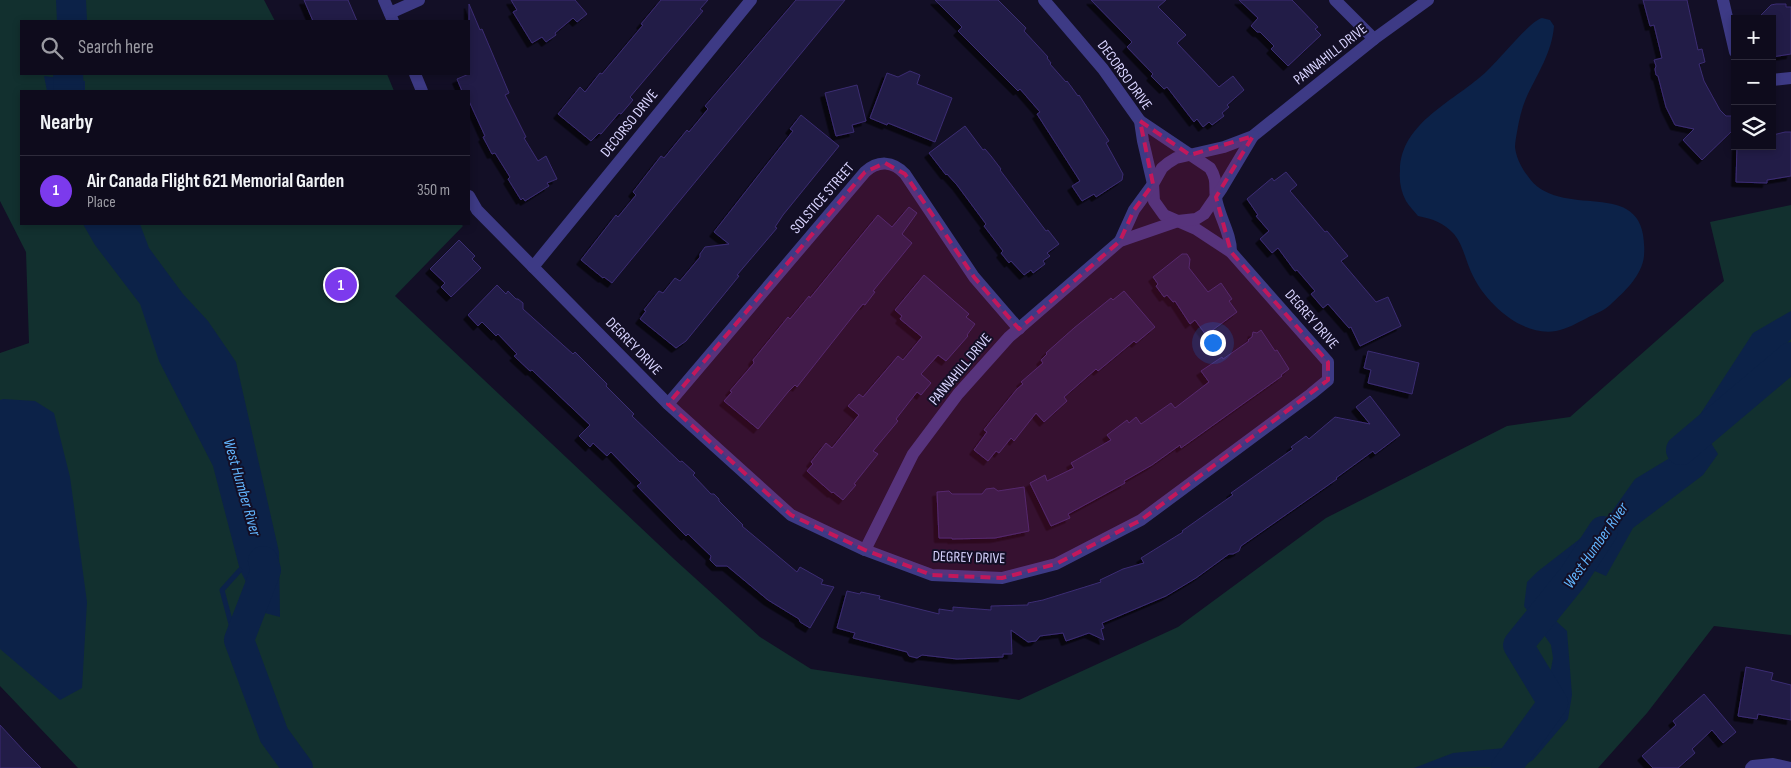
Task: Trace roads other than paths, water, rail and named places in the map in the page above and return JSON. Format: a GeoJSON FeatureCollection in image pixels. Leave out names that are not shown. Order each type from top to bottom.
{"type":"FeatureCollection","features":[{"type":"Feature","properties":{"kind":"street"},"geometry":{"type":"LineString","coordinates":[[384,0],[391,17],[419,0]]}},
{"type":"Feature","properties":{"kind":"street","name":"DECORSO DRIVE"},"geometry":{"type":"LineString","coordinates":[[533,267],[751,0]]}},
{"type":"Feature","properties":{"kind":"street","name":"DECORSO DRIVE"},"geometry":{"type":"LineString","coordinates":[[1044,0],[1103,69],[1140,121],[1154,184]]}},
{"type":"Feature","properties":{"kind":"street"},"geometry":{"type":"LineString","coordinates":[[1335,0],[1374,39]]}},
{"type":"Feature","properties":{"kind":"street","name":"PANNAHILL DRIVE"},"geometry":{"type":"LineString","coordinates":[[1120,241],[1134,210],[1154,184],[1162,168],[1168,163],[1176,158],[1224,147],[1253,136],[1374,39],[1428,0]]}},
{"type":"Feature","properties":{"kind":"street"},"geometry":{"type":"LineString","coordinates":[[1723,0],[1731,35]]}},
{"type":"Feature","properties":{"kind":"street"},"geometry":{"type":"LineString","coordinates":[[415,75],[422,90]]}},
{"type":"Feature","properties":{"kind":"street"},"geometry":{"type":"LineString","coordinates":[[1776,80],[1791,78]]}},
{"type":"Feature","properties":{"kind":"street"},"geometry":{"type":"LineString","coordinates":[[1140,121],[1190,156],[1201,161],[1213,172],[1216,177],[1216,197],[1229,236],[1231,252]]}},
{"type":"Feature","properties":{"kind":"street","name":"PANNAHILL DRIVE"},"geometry":{"type":"LineString","coordinates":[[865,550],[913,454],[958,394],[1009,337],[1120,241],[1178,221],[1196,219],[1204,214],[1253,136]]}},
{"type":"Feature","properties":{"kind":"street","name":"SOLSTICE STREET"},"geometry":{"type":"LineString","coordinates":[[668,404],[865,172],[878,164],[893,164],[905,174],[974,277],[1019,329]]}},
{"type":"Feature","properties":{"kind":"street"},"geometry":{"type":"LineString","coordinates":[[1154,184],[1154,201],[1164,215],[1178,221]]}},
{"type":"Feature","properties":{"kind":"street","name":"DEGREY DRIVE"},"geometry":{"type":"LineString","coordinates":[[470,198],[477,210],[668,404],[791,514],[865,550],[932,575],[1002,578],[1056,564],[1141,520],[1328,380],[1328,362],[1231,252],[1196,229],[1178,221]]}},
{"type":"Feature","properties":{"kind":"street"},"geometry":{"type":"LineString","coordinates":[[1751,768],[1753,766],[1773,764],[1790,768]]}},
{"type":"Feature","properties":{"kind":"water"},"geometry":{"type":"Polygon","coordinates":[[[1542,18],[1550,20],[1554,26],[1553,36],[1521,114],[1515,145],[1519,162],[1527,175],[1542,190],[1560,197],[1618,206],[1633,214],[1642,230],[1644,256],[1643,263],[1636,277],[1608,307],[1572,326],[1556,331],[1531,329],[1518,323],[1496,307],[1473,276],[1454,234],[1438,222],[1418,216],[1404,198],[1400,183],[1403,154],[1409,139],[1420,125],[1446,102],[1475,82],[1530,26],[1542,18]]]}},
{"type":"Feature","properties":{"kind":"water"},"geometry":{"type":"Polygon","coordinates":[[[44,76],[85,81],[85,90],[47,90],[44,76]]]}},
{"type":"Feature","properties":{"kind":"water"},"geometry":{"type":"Polygon","coordinates":[[[84,225],[140,225],[149,248],[183,294],[208,321],[236,362],[279,552],[280,617],[261,612],[240,570],[213,466],[159,361],[140,304],[95,245],[84,225]]]}},
{"type":"Feature","properties":{"kind":"water"},"geometry":{"type":"Polygon","coordinates":[[[1791,311],[1791,339],[1712,418],[1711,443],[1718,454],[1703,475],[1633,528],[1606,576],[1581,565],[1559,572],[1546,594],[1545,611],[1567,631],[1572,695],[1568,719],[1533,760],[1521,767],[1414,768],[1453,753],[1504,748],[1534,728],[1545,701],[1553,658],[1551,645],[1524,606],[1527,582],[1537,572],[1608,517],[1635,479],[1673,456],[1753,333],[1791,311]]]}},
{"type":"Feature","properties":{"kind":"water"},"geometry":{"type":"Polygon","coordinates":[[[0,400],[35,401],[54,413],[70,477],[87,602],[82,688],[60,700],[0,649],[0,400]]]}},
{"type":"Feature","properties":{"kind":"waterway","name":"West Humber River"},"geometry":{"type":"LineString","coordinates":[[71,0],[72,20]]}},
{"type":"Feature","properties":{"kind":"waterway","name":"West Humber River"},"geometry":{"type":"LineString","coordinates":[[68,75],[69,90]]}},
{"type":"Feature","properties":{"kind":"waterway","name":"West Humber River"},"geometry":{"type":"LineString","coordinates":[[1681,450],[1791,357]]}},
{"type":"Feature","properties":{"kind":"waterway","name":"West Humber River"},"geometry":{"type":"LineString","coordinates":[[1506,768],[1553,703],[1518,645],[1573,577],[1603,531]]}},
{"type":"Feature","properties":{"kind":"waterway","name":"West Humber River"},"geometry":{"type":"LineString","coordinates":[[263,561],[266,570],[239,640],[274,735],[298,768]]}},
{"type":"Feature","properties":{"kind":"waterway"},"geometry":{"type":"LineString","coordinates":[[240,570],[222,590],[258,726],[301,768]]}},
{"type":"Feature","properties":{"kind":"place","name":"Air Canada Flight 621 Memorial Garden"},"geometry":{"type":"Point","coordinates":[341,285]}}]}
